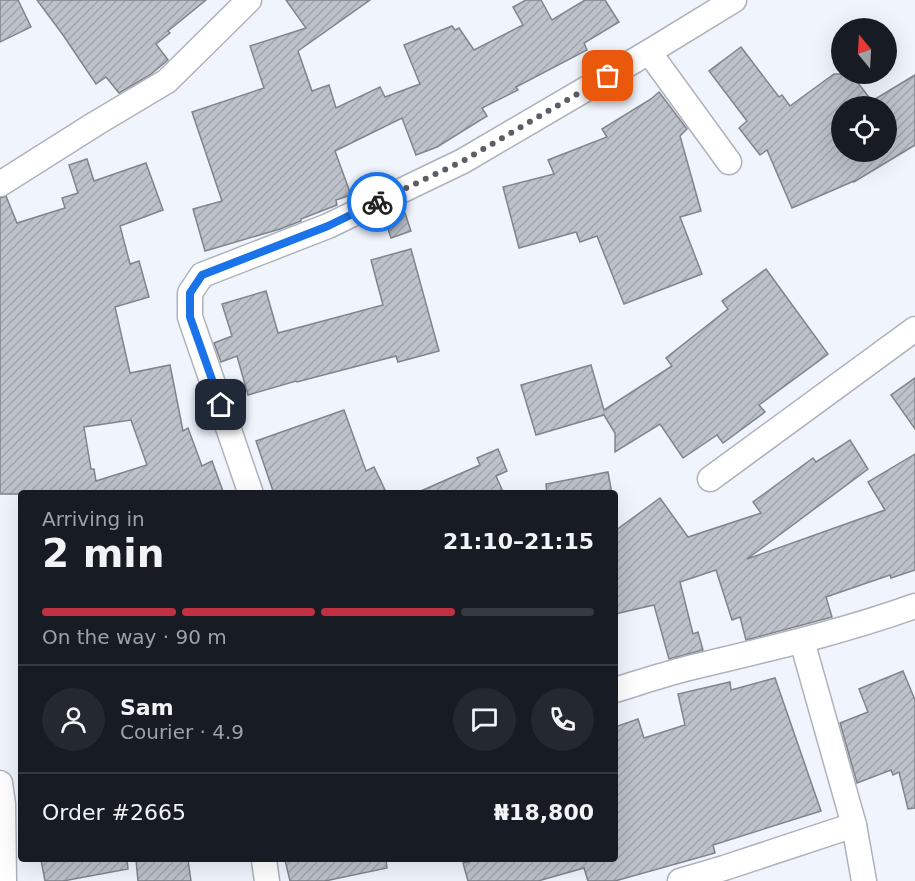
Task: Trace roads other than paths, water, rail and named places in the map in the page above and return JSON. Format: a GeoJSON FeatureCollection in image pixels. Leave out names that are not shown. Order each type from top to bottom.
{"type":"FeatureCollection","features":[{"type":"Feature","properties":{"kind":"street"},"geometry":{"type":"LineString","coordinates":[[0,184],[167,81],[249,0]]}},
{"type":"Feature","properties":{"kind":"street"},"geometry":{"type":"LineString","coordinates":[[250,490],[190,317],[190,293],[202,275],[328,226],[463,161],[734,0]]}},
{"type":"Feature","properties":{"kind":"street"},"geometry":{"type":"LineString","coordinates":[[649,52],[729,162]]}},
{"type":"Feature","properties":{"kind":"street"},"geometry":{"type":"LineString","coordinates":[[710,479],[915,329]]}},
{"type":"Feature","properties":{"kind":"street"},"geometry":{"type":"LineString","coordinates":[[618,689],[684,670],[802,641],[915,606]]}},
{"type":"Feature","properties":{"kind":"street"},"geometry":{"type":"LineString","coordinates":[[802,641],[854,825],[864,881]]}},
{"type":"Feature","properties":{"kind":"street"},"geometry":{"type":"LineString","coordinates":[[4,881],[6,798]]}},
{"type":"Feature","properties":{"kind":"street"},"geometry":{"type":"LineString","coordinates":[[680,881],[854,825]]}},
{"type":"Feature","properties":{"kind":"street"},"geometry":{"type":"LineString","coordinates":[[264,862],[267,881]]}}]}
